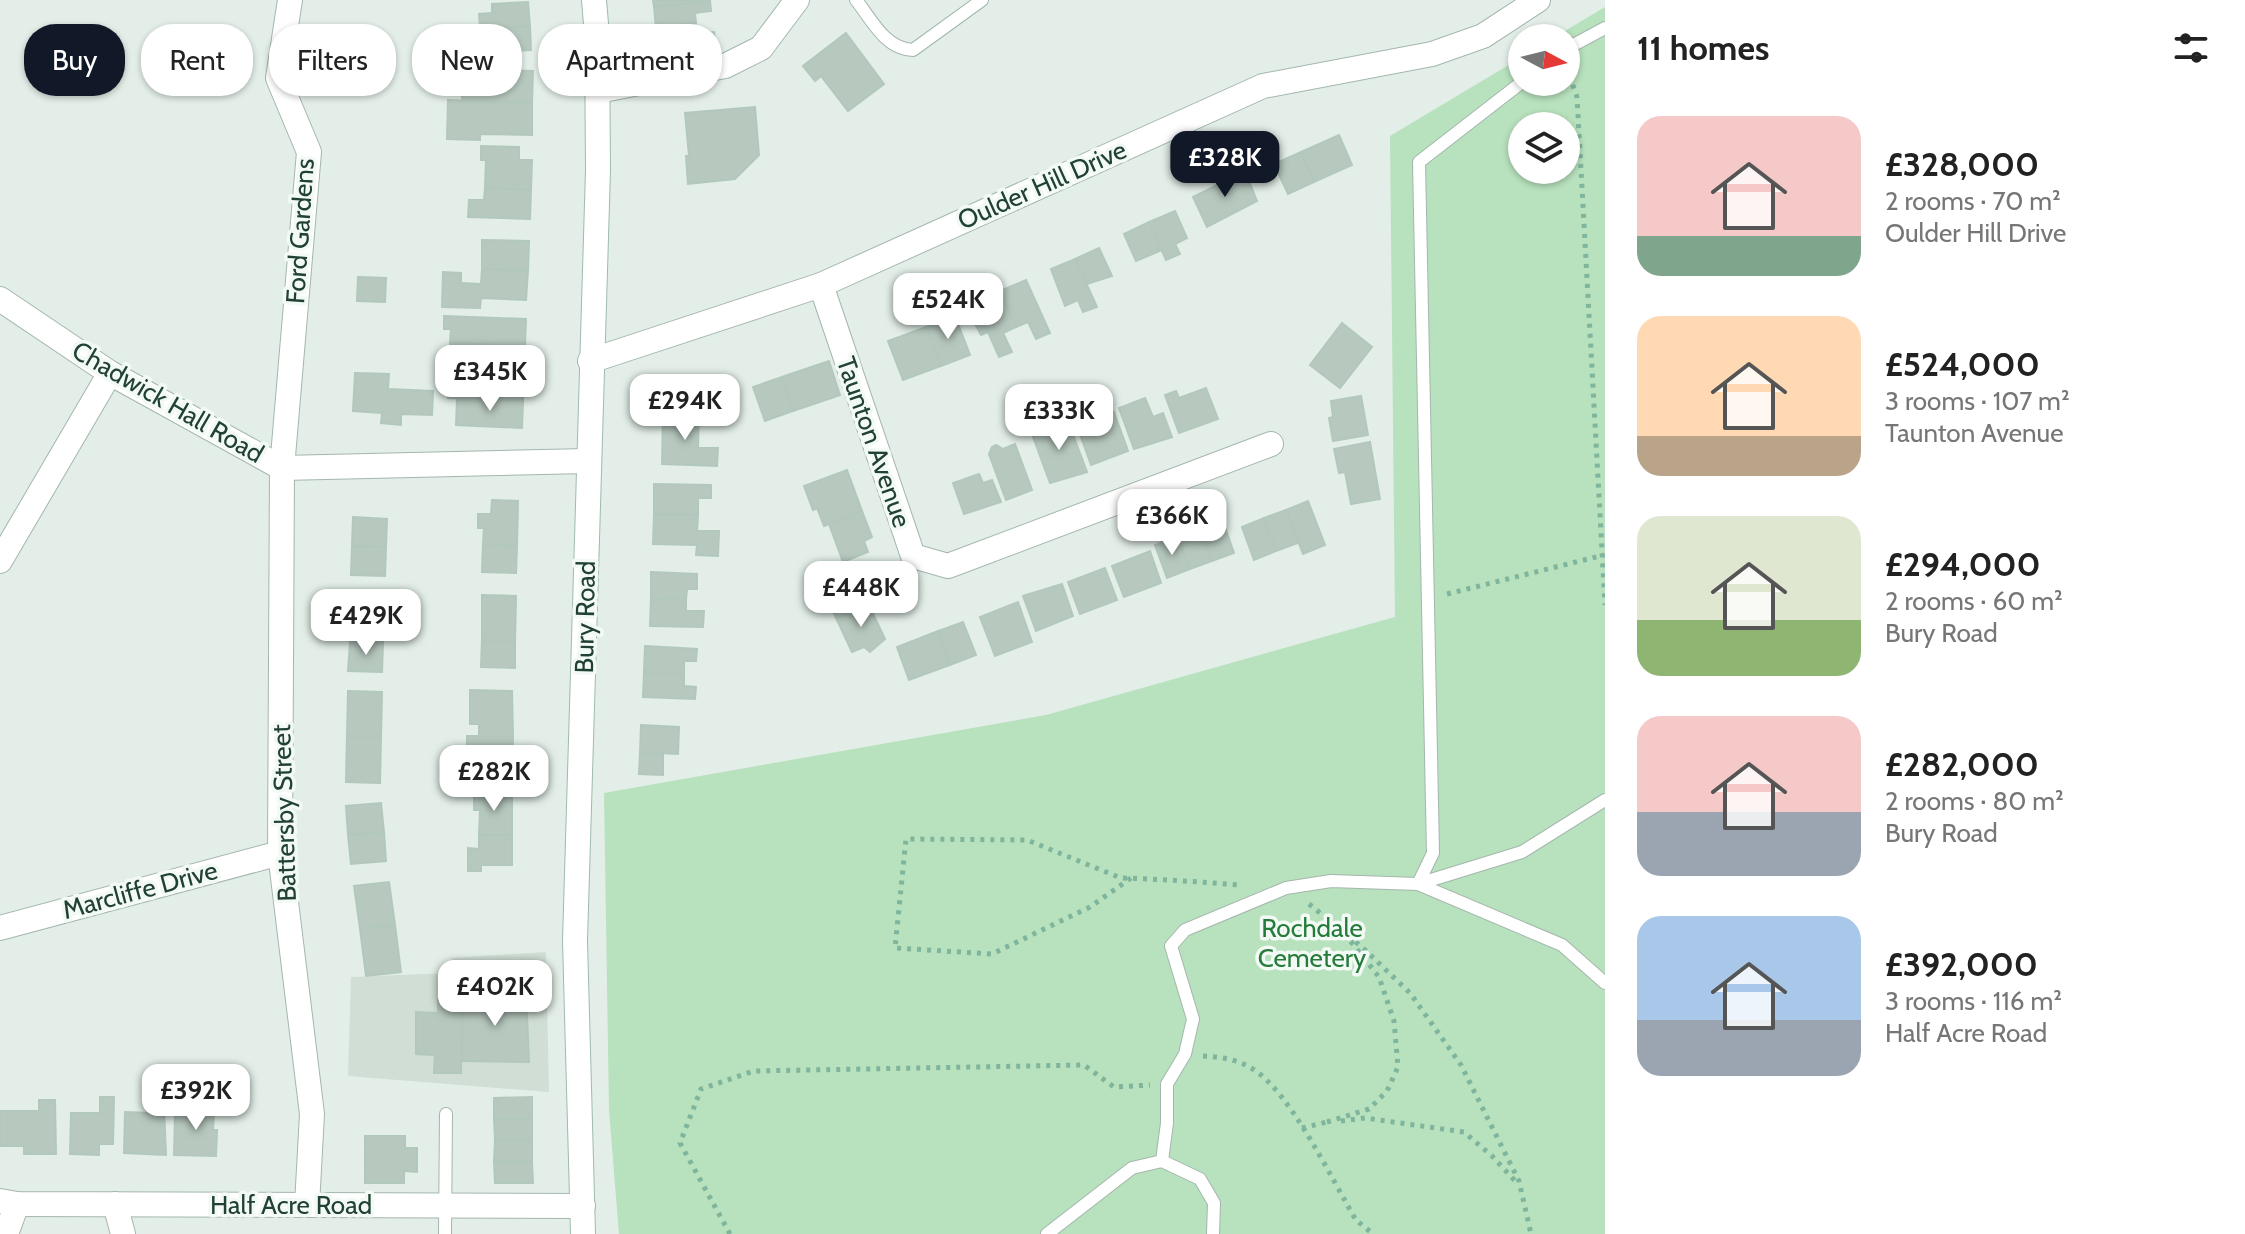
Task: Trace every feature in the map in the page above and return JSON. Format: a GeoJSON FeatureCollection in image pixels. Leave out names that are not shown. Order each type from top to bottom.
{"type":"FeatureCollection","features":[{"type":"Feature","properties":{"kind":"street","name":"Ford Gardens"},"geometry":{"type":"LineString","coordinates":[[282,468],[309,152],[278,78],[290,0]]}},
{"type":"Feature","properties":{"kind":"street","name":"Bury Road"},"geometry":{"type":"LineString","coordinates":[[594,0],[595,24]]}},
{"type":"Feature","properties":{"kind":"street"},"geometry":{"type":"LineString","coordinates":[[722,67],[761,48],[797,0]]}},
{"type":"Feature","properties":{"kind":"street","name":"Oulder Hill Drive"},"geometry":{"type":"LineString","coordinates":[[590,361],[821,285],[1263,86],[1432,54],[1483,36],[1538,0]]}},
{"type":"Feature","properties":{"kind":"street","name":"Bury Road"},"geometry":{"type":"LineString","coordinates":[[583,1234],[575,941],[598,96]]}},
{"type":"Feature","properties":{"kind":"street","name":"Taunton Avenue"},"geometry":{"type":"LineString","coordinates":[[821,285],[913,556],[948,566],[1271,444]]}},
{"type":"Feature","properties":{"kind":"street","name":"Chadwick Hall Road"},"geometry":{"type":"LineString","coordinates":[[0,299],[110,373],[282,468],[588,461]]}},
{"type":"Feature","properties":{"kind":"street"},"geometry":{"type":"LineString","coordinates":[[0,561],[110,373]]}},
{"type":"Feature","properties":{"kind":"street","name":"Battersby Street"},"geometry":{"type":"LineString","coordinates":[[282,468],[280,853],[312,1114],[307,1205]]}},
{"type":"Feature","properties":{"kind":"street","name":"Marcliffe Drive"},"geometry":{"type":"LineString","coordinates":[[0,928],[280,853]]}},
{"type":"Feature","properties":{"kind":"street"},"geometry":{"type":"LineString","coordinates":[[6,1234],[8,1203]]}},
{"type":"Feature","properties":{"kind":"street","name":"Half Acre Road"},"geometry":{"type":"LineString","coordinates":[[8,1203],[583,1206]]}},
{"type":"Feature","properties":{"kind":"street"},"geometry":{"type":"LineString","coordinates":[[115,1204],[123,1234]]}},
{"type":"Feature","properties":{"kind":"lane"},"geometry":{"type":"LineString","coordinates":[[856,0],[892,45],[913,50],[982,0]]}},
{"type":"Feature","properties":{"kind":"lane"},"geometry":{"type":"LineString","coordinates":[[1580,41],[1605,28]]}},
{"type":"Feature","properties":{"kind":"lane"},"geometry":{"type":"LineString","coordinates":[[1418,884],[1433,853],[1419,162],[1508,93]]}},
{"type":"Feature","properties":{"kind":"lane"},"geometry":{"type":"LineString","coordinates":[[1162,1161],[1167,1123],[1167,1084],[1185,1054],[1193,1019],[1171,946],[1185,930],[1286,888],[1331,881],[1418,884],[1522,852],[1605,800]]}},
{"type":"Feature","properties":{"kind":"lane"},"geometry":{"type":"LineString","coordinates":[[1418,884],[1562,945],[1605,983]]}},
{"type":"Feature","properties":{"kind":"lane"},"geometry":{"type":"LineString","coordinates":[[1592,970],[1605,964]]}},
{"type":"Feature","properties":{"kind":"lane"},"geometry":{"type":"LineString","coordinates":[[445,1234],[446,1114]]}},
{"type":"Feature","properties":{"kind":"lane"},"geometry":{"type":"LineString","coordinates":[[1047,1234],[1132,1168],[1162,1161],[1200,1179],[1214,1203],[1213,1234]]}},
{"type":"Feature","properties":{"kind":"path"},"geometry":{"type":"LineString","coordinates":[[1577,96],[1605,605]]}},
{"type":"Feature","properties":{"kind":"path"},"geometry":{"type":"LineString","coordinates":[[1428,599],[1604,555]]}},
{"type":"Feature","properties":{"kind":"path"},"geometry":{"type":"LineString","coordinates":[[1131,878],[1090,907],[992,954],[895,948],[906,839],[1027,840],[1121,878],[1131,878],[1241,885]]}},
{"type":"Feature","properties":{"kind":"path"},"geometry":{"type":"LineString","coordinates":[[1286,888],[1338,926],[1410,993],[1461,1065],[1520,1187],[1531,1234]]}},
{"type":"Feature","properties":{"kind":"path"},"geometry":{"type":"LineString","coordinates":[[1301,1128],[1369,1109],[1387,1091],[1398,1067],[1394,1021],[1379,977],[1338,926]]}},
{"type":"Feature","properties":{"kind":"path"},"geometry":{"type":"LineString","coordinates":[[1185,1054],[1228,1058],[1252,1068],[1281,1094],[1356,1220],[1373,1234]]}},
{"type":"Feature","properties":{"kind":"path"},"geometry":{"type":"LineString","coordinates":[[730,1234],[680,1143],[701,1089],[754,1071],[1084,1065],[1114,1087],[1167,1084]]}},
{"type":"Feature","properties":{"kind":"path"},"geometry":{"type":"LineString","coordinates":[[1327,1122],[1365,1118],[1464,1132],[1492,1156],[1520,1187]]}},
{"type":"Feature","properties":{"kind":"shaded area"},"geometry":{"type":"Polygon","coordinates":[[[546,952],[549,1092],[348,1076],[351,977],[449,973],[452,958],[546,952]]]}},
{"type":"Feature","properties":{"kind":"green space","name":"Rochdale Cemetery"},"geometry":{"type":"Polygon","coordinates":[[[1605,7],[1605,1234],[619,1234],[609,1110],[604,793],[1046,715],[1395,617],[1390,136],[1508,65],[1508,96],[1580,96],[1580,24],[1576,24],[1605,7]]]}},
{"type":"Feature","properties":{"kind":"building"},"geometry":{"type":"Polygon","coordinates":[[[653,0],[710,0],[710,1],[654,7],[653,0]]]}},
{"type":"Feature","properties":{"kind":"building"},"geometry":{"type":"Polygon","coordinates":[[[710,1],[711,11],[695,13],[696,23],[656,24],[654,7],[710,1]]]}},
{"type":"Feature","properties":{"kind":"building"},"geometry":{"type":"Polygon","coordinates":[[[528,2],[530,26],[480,24],[479,14],[492,13],[492,4],[528,2]]]}},
{"type":"Feature","properties":{"kind":"building"},"geometry":{"type":"Polygon","coordinates":[[[522,26],[530,26],[531,50],[522,50],[522,26]]]}},
{"type":"Feature","properties":{"kind":"building"},"geometry":{"type":"Polygon","coordinates":[[[846,33],[884,84],[848,111],[821,76],[815,81],[803,66],[846,33]]]}},
{"type":"Feature","properties":{"kind":"building"},"geometry":{"type":"Polygon","coordinates":[[[522,71],[533,71],[532,103],[462,101],[462,96],[522,96],[522,71]]]}},
{"type":"Feature","properties":{"kind":"building"},"geometry":{"type":"Polygon","coordinates":[[[448,100],[532,103],[532,135],[480,134],[480,140],[447,139],[448,100]]]}},
{"type":"Feature","properties":{"kind":"building"},"geometry":{"type":"Polygon","coordinates":[[[755,107],[759,155],[735,179],[688,184],[685,113],[755,107]]]}},
{"type":"Feature","properties":{"kind":"building"},"geometry":{"type":"Polygon","coordinates":[[[1339,135],[1352,165],[1314,182],[1301,152],[1339,135]]]}},
{"type":"Feature","properties":{"kind":"building"},"geometry":{"type":"Polygon","coordinates":[[[481,146],[519,147],[519,160],[532,160],[531,190],[485,188],[486,160],[481,160],[481,146]]]}},
{"type":"Feature","properties":{"kind":"building"},"geometry":{"type":"Polygon","coordinates":[[[1301,152],[1314,182],[1288,194],[1274,164],[1301,152]]]}},
{"type":"Feature","properties":{"kind":"building"},"geometry":{"type":"Polygon","coordinates":[[[1245,171],[1257,201],[1207,227],[1193,197],[1245,171]]]}},
{"type":"Feature","properties":{"kind":"building"},"geometry":{"type":"Polygon","coordinates":[[[485,188],[531,190],[530,219],[468,217],[469,200],[484,200],[485,188]]]}},
{"type":"Feature","properties":{"kind":"building"},"geometry":{"type":"Polygon","coordinates":[[[1175,211],[1187,238],[1175,244],[1180,254],[1166,260],[1149,222],[1175,211]]]}},
{"type":"Feature","properties":{"kind":"building"},"geometry":{"type":"Polygon","coordinates":[[[1149,222],[1162,250],[1136,261],[1124,234],[1149,222]]]}},
{"type":"Feature","properties":{"kind":"building"},"geometry":{"type":"Polygon","coordinates":[[[482,240],[529,241],[528,271],[482,269],[482,240]]]}},
{"type":"Feature","properties":{"kind":"building"},"geometry":{"type":"Polygon","coordinates":[[[1099,248],[1112,276],[1087,284],[1075,259],[1099,248]]]}},
{"type":"Feature","properties":{"kind":"building"},"geometry":{"type":"Polygon","coordinates":[[[1075,259],[1097,307],[1083,312],[1078,300],[1065,306],[1051,269],[1075,259]]]}},
{"type":"Feature","properties":{"kind":"building"},"geometry":{"type":"Polygon","coordinates":[[[482,269],[528,271],[526,300],[481,298],[480,308],[442,307],[443,272],[461,273],[461,283],[481,284],[482,269]]]}},
{"type":"Feature","properties":{"kind":"building"},"geometry":{"type":"Polygon","coordinates":[[[358,277],[386,278],[385,302],[357,301],[358,277]]]}},
{"type":"Feature","properties":{"kind":"building"},"geometry":{"type":"Polygon","coordinates":[[[1026,280],[1050,333],[1036,339],[1028,322],[1016,327],[1000,291],[1026,280]]]}},
{"type":"Feature","properties":{"kind":"building"},"geometry":{"type":"Polygon","coordinates":[[[1000,291],[1016,327],[1003,333],[1012,352],[999,357],[988,332],[981,335],[966,307],[1000,291]]]}},
{"type":"Feature","properties":{"kind":"building"},"geometry":{"type":"Polygon","coordinates":[[[444,316],[526,319],[525,346],[450,343],[451,329],[444,329],[444,316]]]}},
{"type":"Feature","properties":{"kind":"building"},"geometry":{"type":"Polygon","coordinates":[[[955,316],[970,355],[941,366],[926,327],[955,316]]]}},
{"type":"Feature","properties":{"kind":"building"},"geometry":{"type":"Polygon","coordinates":[[[1342,323],[1372,347],[1340,388],[1310,365],[1342,323]]]}},
{"type":"Feature","properties":{"kind":"building"},"geometry":{"type":"Polygon","coordinates":[[[926,327],[941,366],[903,380],[888,341],[926,327]]]}},
{"type":"Feature","properties":{"kind":"building"},"geometry":{"type":"Polygon","coordinates":[[[450,343],[525,346],[524,373],[449,371],[450,343]]]}},
{"type":"Feature","properties":{"kind":"building"},"geometry":{"type":"Polygon","coordinates":[[[829,361],[840,395],[793,411],[782,377],[829,361]]]}},
{"type":"Feature","properties":{"kind":"building"},"geometry":{"type":"Polygon","coordinates":[[[449,371],[524,373],[523,401],[448,398],[449,371]]]}},
{"type":"Feature","properties":{"kind":"building"},"geometry":{"type":"Polygon","coordinates":[[[355,373],[389,374],[388,389],[433,391],[432,415],[401,414],[401,425],[381,423],[382,413],[353,411],[355,373]]]}},
{"type":"Feature","properties":{"kind":"building"},"geometry":{"type":"Polygon","coordinates":[[[782,377],[793,411],[765,421],[753,387],[782,377]]]}},
{"type":"Feature","properties":{"kind":"building"},"geometry":{"type":"Polygon","coordinates":[[[1206,388],[1218,419],[1179,433],[1165,395],[1176,391],[1179,398],[1206,388]]]}},
{"type":"Feature","properties":{"kind":"building"},"geometry":{"type":"Polygon","coordinates":[[[1361,396],[1368,435],[1333,441],[1329,418],[1333,417],[1331,401],[1361,396]]]}},
{"type":"Feature","properties":{"kind":"building"},"geometry":{"type":"Polygon","coordinates":[[[457,398],[523,401],[522,428],[456,425],[457,398]]]}},
{"type":"Feature","properties":{"kind":"building"},"geometry":{"type":"Polygon","coordinates":[[[1145,398],[1153,417],[1163,413],[1172,437],[1134,449],[1119,408],[1145,398]]]}},
{"type":"Feature","properties":{"kind":"building"},"geometry":{"type":"Polygon","coordinates":[[[684,411],[699,412],[698,448],[718,448],[717,466],[662,464],[663,415],[684,416],[684,411]]]}},
{"type":"Feature","properties":{"kind":"building"},"geometry":{"type":"Polygon","coordinates":[[[1114,412],[1128,451],[1091,465],[1080,434],[1105,425],[1101,417],[1114,412]]]}},
{"type":"Feature","properties":{"kind":"building"},"geometry":{"type":"Polygon","coordinates":[[[1068,421],[1087,472],[1050,483],[1032,434],[1068,421]]]}},
{"type":"Feature","properties":{"kind":"building"},"geometry":{"type":"Polygon","coordinates":[[[1370,442],[1380,499],[1351,504],[1345,472],[1339,473],[1334,449],[1370,442]]]}},
{"type":"Feature","properties":{"kind":"building"},"geometry":{"type":"Polygon","coordinates":[[[1015,444],[1032,490],[1006,500],[989,454],[996,445],[1003,449],[1015,444]]]}},
{"type":"Feature","properties":{"kind":"building"},"geometry":{"type":"Polygon","coordinates":[[[847,470],[862,511],[824,526],[817,508],[813,510],[804,486],[847,470]]]}},
{"type":"Feature","properties":{"kind":"building"},"geometry":{"type":"Polygon","coordinates":[[[979,474],[983,483],[992,480],[1001,502],[964,514],[953,483],[979,474]]]}},
{"type":"Feature","properties":{"kind":"building"},"geometry":{"type":"Polygon","coordinates":[[[654,484],[711,485],[711,498],[698,498],[698,515],[654,514],[654,484]]]}},
{"type":"Feature","properties":{"kind":"building"},"geometry":{"type":"Polygon","coordinates":[[[492,500],[518,501],[517,546],[483,544],[484,528],[478,528],[478,514],[491,514],[492,500]]]}},
{"type":"Feature","properties":{"kind":"building"},"geometry":{"type":"Polygon","coordinates":[[[1308,501],[1325,545],[1303,554],[1286,510],[1308,501]]]}},
{"type":"Feature","properties":{"kind":"building"},"geometry":{"type":"Polygon","coordinates":[[[1286,510],[1298,543],[1276,551],[1264,518],[1286,510]]]}},
{"type":"Feature","properties":{"kind":"building"},"geometry":{"type":"Polygon","coordinates":[[[862,511],[872,537],[864,541],[868,552],[843,562],[829,524],[862,511]]]}},
{"type":"Feature","properties":{"kind":"building"},"geometry":{"type":"Polygon","coordinates":[[[654,514],[698,515],[697,531],[719,531],[718,556],[696,555],[697,545],[653,544],[654,514]]]}},
{"type":"Feature","properties":{"kind":"building"},"geometry":{"type":"Polygon","coordinates":[[[353,517],[387,519],[386,547],[352,546],[353,517]]]}},
{"type":"Feature","properties":{"kind":"building"},"geometry":{"type":"Polygon","coordinates":[[[1264,518],[1276,551],[1254,560],[1242,527],[1264,518]]]}},
{"type":"Feature","properties":{"kind":"building"},"geometry":{"type":"Polygon","coordinates":[[[1222,519],[1234,553],[1212,561],[1199,528],[1222,519]]]}},
{"type":"Feature","properties":{"kind":"building"},"geometry":{"type":"Polygon","coordinates":[[[1199,528],[1212,561],[1190,569],[1177,536],[1199,528]]]}},
{"type":"Feature","properties":{"kind":"building"},"geometry":{"type":"Polygon","coordinates":[[[1177,536],[1190,569],[1167,578],[1155,545],[1177,536]]]}},
{"type":"Feature","properties":{"kind":"building"},"geometry":{"type":"Polygon","coordinates":[[[483,544],[517,546],[516,573],[482,572],[483,544]]]}},
{"type":"Feature","properties":{"kind":"building"},"geometry":{"type":"Polygon","coordinates":[[[352,546],[386,547],[385,576],[351,575],[352,546]]]}},
{"type":"Feature","properties":{"kind":"building"},"geometry":{"type":"Polygon","coordinates":[[[1150,551],[1161,583],[1124,597],[1112,566],[1150,551]]]}},
{"type":"Feature","properties":{"kind":"building"},"geometry":{"type":"Polygon","coordinates":[[[851,567],[868,603],[836,618],[819,582],[851,567]]]}},
{"type":"Feature","properties":{"kind":"building"},"geometry":{"type":"Polygon","coordinates":[[[1105,568],[1117,600],[1080,614],[1068,582],[1105,568]]]}},
{"type":"Feature","properties":{"kind":"building"},"geometry":{"type":"Polygon","coordinates":[[[651,572],[697,574],[697,589],[687,589],[686,600],[651,599],[651,572]]]}},
{"type":"Feature","properties":{"kind":"building"},"geometry":{"type":"Polygon","coordinates":[[[1062,584],[1073,616],[1036,631],[1023,596],[1062,584]]]}},
{"type":"Feature","properties":{"kind":"building"},"geometry":{"type":"Polygon","coordinates":[[[482,595],[516,596],[515,641],[482,640],[482,595]]]}},
{"type":"Feature","properties":{"kind":"building"},"geometry":{"type":"Polygon","coordinates":[[[651,599],[686,600],[686,611],[704,611],[703,627],[650,626],[651,599]]]}},
{"type":"Feature","properties":{"kind":"building"},"geometry":{"type":"Polygon","coordinates":[[[1018,602],[1032,642],[995,656],[980,617],[1018,602]]]}},
{"type":"Feature","properties":{"kind":"building"},"geometry":{"type":"Polygon","coordinates":[[[868,603],[885,639],[870,652],[864,647],[852,652],[836,618],[868,603]]]}},
{"type":"Feature","properties":{"kind":"building"},"geometry":{"type":"Polygon","coordinates":[[[351,613],[385,615],[383,643],[350,642],[351,613]]]}},
{"type":"Feature","properties":{"kind":"building"},"geometry":{"type":"Polygon","coordinates":[[[963,622],[976,655],[950,665],[938,631],[963,622]]]}},
{"type":"Feature","properties":{"kind":"building"},"geometry":{"type":"Polygon","coordinates":[[[938,631],[950,665],[909,680],[897,647],[938,631]]]}},
{"type":"Feature","properties":{"kind":"building"},"geometry":{"type":"Polygon","coordinates":[[[482,640],[515,641],[515,668],[481,667],[482,640]]]}},
{"type":"Feature","properties":{"kind":"building"},"geometry":{"type":"Polygon","coordinates":[[[350,642],[383,643],[382,672],[348,671],[350,642]]]}},
{"type":"Feature","properties":{"kind":"building"},"geometry":{"type":"Polygon","coordinates":[[[645,646],[697,649],[696,661],[684,661],[684,673],[644,672],[645,646]]]}},
{"type":"Feature","properties":{"kind":"building"},"geometry":{"type":"Polygon","coordinates":[[[644,672],[684,673],[684,686],[696,687],[695,699],[643,697],[644,672]]]}},
{"type":"Feature","properties":{"kind":"building"},"geometry":{"type":"Polygon","coordinates":[[[470,690],[512,691],[513,736],[479,736],[479,724],[470,724],[470,690]]]}},
{"type":"Feature","properties":{"kind":"building"},"geometry":{"type":"Polygon","coordinates":[[[348,691],[382,692],[381,737],[347,736],[348,691]]]}},
{"type":"Feature","properties":{"kind":"building"},"geometry":{"type":"Polygon","coordinates":[[[641,725],[679,727],[678,754],[640,752],[641,725]]]}},
{"type":"Feature","properties":{"kind":"building"},"geometry":{"type":"Polygon","coordinates":[[[347,736],[381,737],[380,783],[346,782],[347,736]]]}},
{"type":"Feature","properties":{"kind":"building"},"geometry":{"type":"Polygon","coordinates":[[[467,736],[513,736],[512,782],[467,782],[467,736]]]}},
{"type":"Feature","properties":{"kind":"building"},"geometry":{"type":"Polygon","coordinates":[[[640,752],[663,753],[663,775],[639,774],[640,752]]]}},
{"type":"Feature","properties":{"kind":"building"},"geometry":{"type":"Polygon","coordinates":[[[474,792],[512,792],[512,835],[479,835],[480,810],[474,810],[474,792]]]}},
{"type":"Feature","properties":{"kind":"building"},"geometry":{"type":"Polygon","coordinates":[[[381,803],[384,832],[348,835],[346,806],[381,803]]]}},
{"type":"Feature","properties":{"kind":"building"},"geometry":{"type":"Polygon","coordinates":[[[384,832],[386,861],[351,864],[348,835],[384,832]]]}},
{"type":"Feature","properties":{"kind":"building"},"geometry":{"type":"Polygon","coordinates":[[[479,835],[512,835],[512,865],[481,865],[481,871],[468,871],[468,848],[479,849],[479,835]]]}},
{"type":"Feature","properties":{"kind":"building"},"geometry":{"type":"Polygon","coordinates":[[[389,882],[395,925],[360,929],[354,886],[389,882]]]}},
{"type":"Feature","properties":{"kind":"building"},"geometry":{"type":"Polygon","coordinates":[[[395,925],[401,972],[366,976],[360,929],[395,925]]]}},
{"type":"Feature","properties":{"kind":"building"},"geometry":{"type":"Polygon","coordinates":[[[463,993],[526,993],[529,1062],[462,1061],[463,993]]]}},
{"type":"Feature","properties":{"kind":"building"},"geometry":{"type":"Polygon","coordinates":[[[438,1000],[462,1000],[461,1073],[434,1073],[435,1055],[416,1054],[416,1012],[438,1013],[438,1000]]]}},
{"type":"Feature","properties":{"kind":"building"},"geometry":{"type":"Polygon","coordinates":[[[204,1096],[215,1096],[213,1130],[217,1130],[216,1156],[174,1155],[175,1113],[203,1114],[204,1096]]]}},
{"type":"Feature","properties":{"kind":"building"},"geometry":{"type":"Polygon","coordinates":[[[100,1097],[114,1097],[113,1144],[99,1144],[99,1155],[70,1154],[71,1113],[100,1113],[100,1097]]]}},
{"type":"Feature","properties":{"kind":"building"},"geometry":{"type":"Polygon","coordinates":[[[532,1097],[532,1119],[494,1119],[494,1098],[532,1097]]]}},
{"type":"Feature","properties":{"kind":"building"},"geometry":{"type":"Polygon","coordinates":[[[39,1100],[55,1100],[56,1154],[24,1154],[24,1146],[0,1146],[0,1111],[39,1111],[39,1100]]]}},
{"type":"Feature","properties":{"kind":"building"},"geometry":{"type":"Polygon","coordinates":[[[154,1107],[164,1107],[166,1155],[124,1153],[125,1112],[154,1113],[154,1107]]]}},
{"type":"Feature","properties":{"kind":"building"},"geometry":{"type":"Polygon","coordinates":[[[494,1119],[532,1119],[532,1140],[495,1140],[494,1119]]]}},
{"type":"Feature","properties":{"kind":"building"},"geometry":{"type":"Polygon","coordinates":[[[365,1136],[405,1136],[405,1148],[417,1148],[417,1160],[365,1160],[365,1136]]]}},
{"type":"Feature","properties":{"kind":"building"},"geometry":{"type":"Polygon","coordinates":[[[495,1140],[532,1140],[532,1162],[494,1161],[495,1140]]]}},
{"type":"Feature","properties":{"kind":"building"},"geometry":{"type":"Polygon","coordinates":[[[365,1160],[417,1160],[417,1172],[404,1171],[404,1183],[365,1183],[365,1160]]]}},
{"type":"Feature","properties":{"kind":"building"},"geometry":{"type":"Polygon","coordinates":[[[494,1161],[532,1162],[533,1183],[495,1183],[494,1161]]]}}]}
